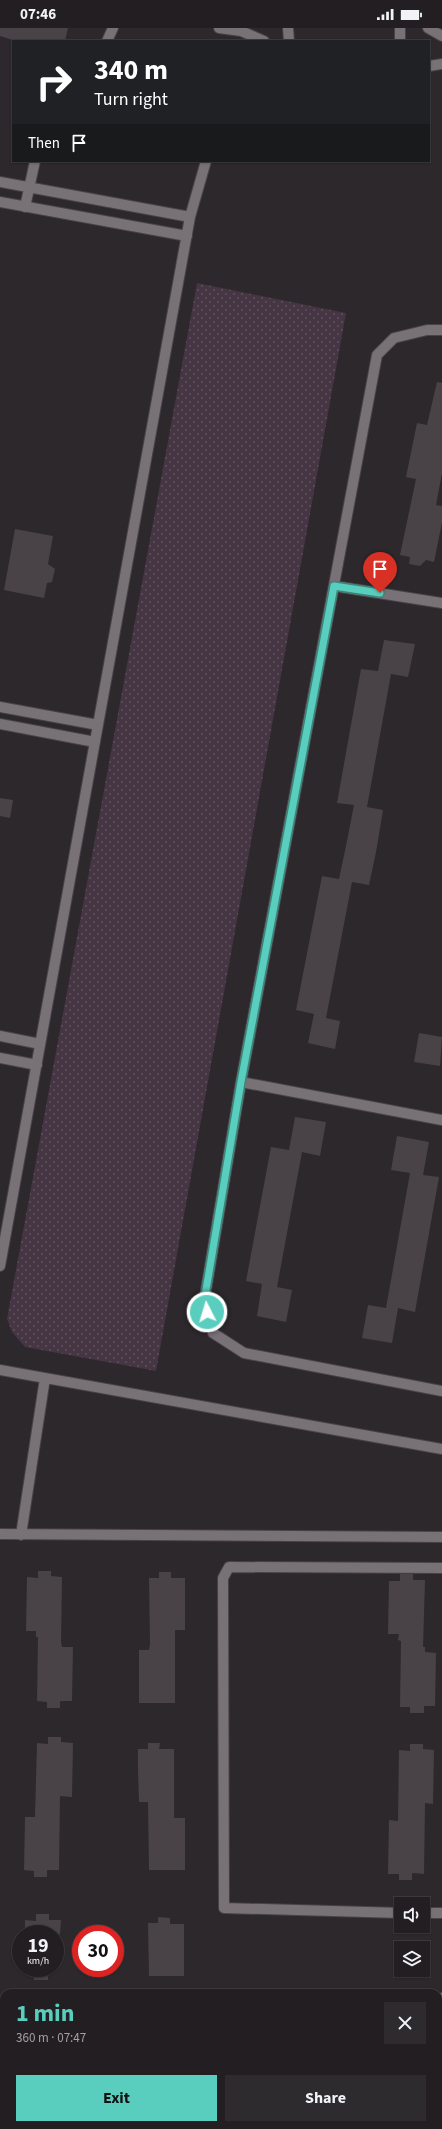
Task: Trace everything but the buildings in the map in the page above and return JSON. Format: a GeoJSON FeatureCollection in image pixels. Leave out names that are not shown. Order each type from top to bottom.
{"type":"FeatureCollection","features":[{"type":"Feature","properties":{"kind":"street"},"geometry":{"type":"LineString","coordinates":[[107,40],[113,28]]}},
{"type":"Feature","properties":{"kind":"street"},"geometry":{"type":"LineString","coordinates":[[219,28],[241,31],[262,40]]}},
{"type":"Feature","properties":{"kind":"street"},"geometry":{"type":"LineString","coordinates":[[288,28],[289,40]]}},
{"type":"Feature","properties":{"kind":"street"},"geometry":{"type":"LineString","coordinates":[[400,28],[400,40]]}},
{"type":"Feature","properties":{"kind":"street"},"geometry":{"type":"LineString","coordinates":[[428,28],[442,36]]}},
{"type":"Feature","properties":{"kind":"street"},"geometry":{"type":"LineString","coordinates":[[430,66],[442,64]]}},
{"type":"Feature","properties":{"kind":"street"},"geometry":{"type":"LineString","coordinates":[[25,207],[35,162]]}},
{"type":"Feature","properties":{"kind":"street"},"geometry":{"type":"LineString","coordinates":[[0,1266],[190,216],[206,162]]}},
{"type":"Feature","properties":{"kind":"street"},"geometry":{"type":"LineString","coordinates":[[0,182],[190,216]]}},
{"type":"Feature","properties":{"kind":"street"},"geometry":{"type":"LineString","coordinates":[[0,202],[187,236]]}},
{"type":"Feature","properties":{"kind":"street"},"geometry":{"type":"LineString","coordinates":[[442,330],[427,330],[394,338],[377,355],[241,1082],[204,1302],[214,1333],[244,1353],[442,1391]]}},
{"type":"Feature","properties":{"kind":"street"},"geometry":{"type":"LineString","coordinates":[[334,586],[442,603]]}},
{"type":"Feature","properties":{"kind":"street"},"geometry":{"type":"LineString","coordinates":[[0,706],[98,725]]}},
{"type":"Feature","properties":{"kind":"street"},"geometry":{"type":"LineString","coordinates":[[0,724],[95,742]]}},
{"type":"Feature","properties":{"kind":"street"},"geometry":{"type":"LineString","coordinates":[[0,1036],[40,1044]]}},
{"type":"Feature","properties":{"kind":"street"},"geometry":{"type":"LineString","coordinates":[[0,1058],[37,1065]]}},
{"type":"Feature","properties":{"kind":"street"},"geometry":{"type":"LineString","coordinates":[[241,1082],[442,1120]]}},
{"type":"Feature","properties":{"kind":"street"},"geometry":{"type":"LineString","coordinates":[[0,1370],[442,1449]]}},
{"type":"Feature","properties":{"kind":"street"},"geometry":{"type":"LineString","coordinates":[[21,1534],[45,1378]]}},
{"type":"Feature","properties":{"kind":"street"},"geometry":{"type":"LineString","coordinates":[[0,1534],[442,1537]]}},
{"type":"Feature","properties":{"kind":"street"},"geometry":{"type":"LineString","coordinates":[[394,1913],[224,1908],[223,1578],[229,1566],[442,1568]]}},
{"type":"Feature","properties":{"kind":"street"},"geometry":{"type":"LineString","coordinates":[[430,1913],[442,1913]]}},
{"type":"Feature","properties":{"kind":"shaded area"},"geometry":{"type":"Polygon","coordinates":[[[197,283],[346,313],[156,1371],[25,1347],[12,1332],[7,1319],[197,283]]]}},
{"type":"Feature","properties":{"kind":"route"},"geometry":{"type":"LineString","coordinates":[[207,1312],[204,1302],[241,1082],[334,586],[380,593]]}}]}
